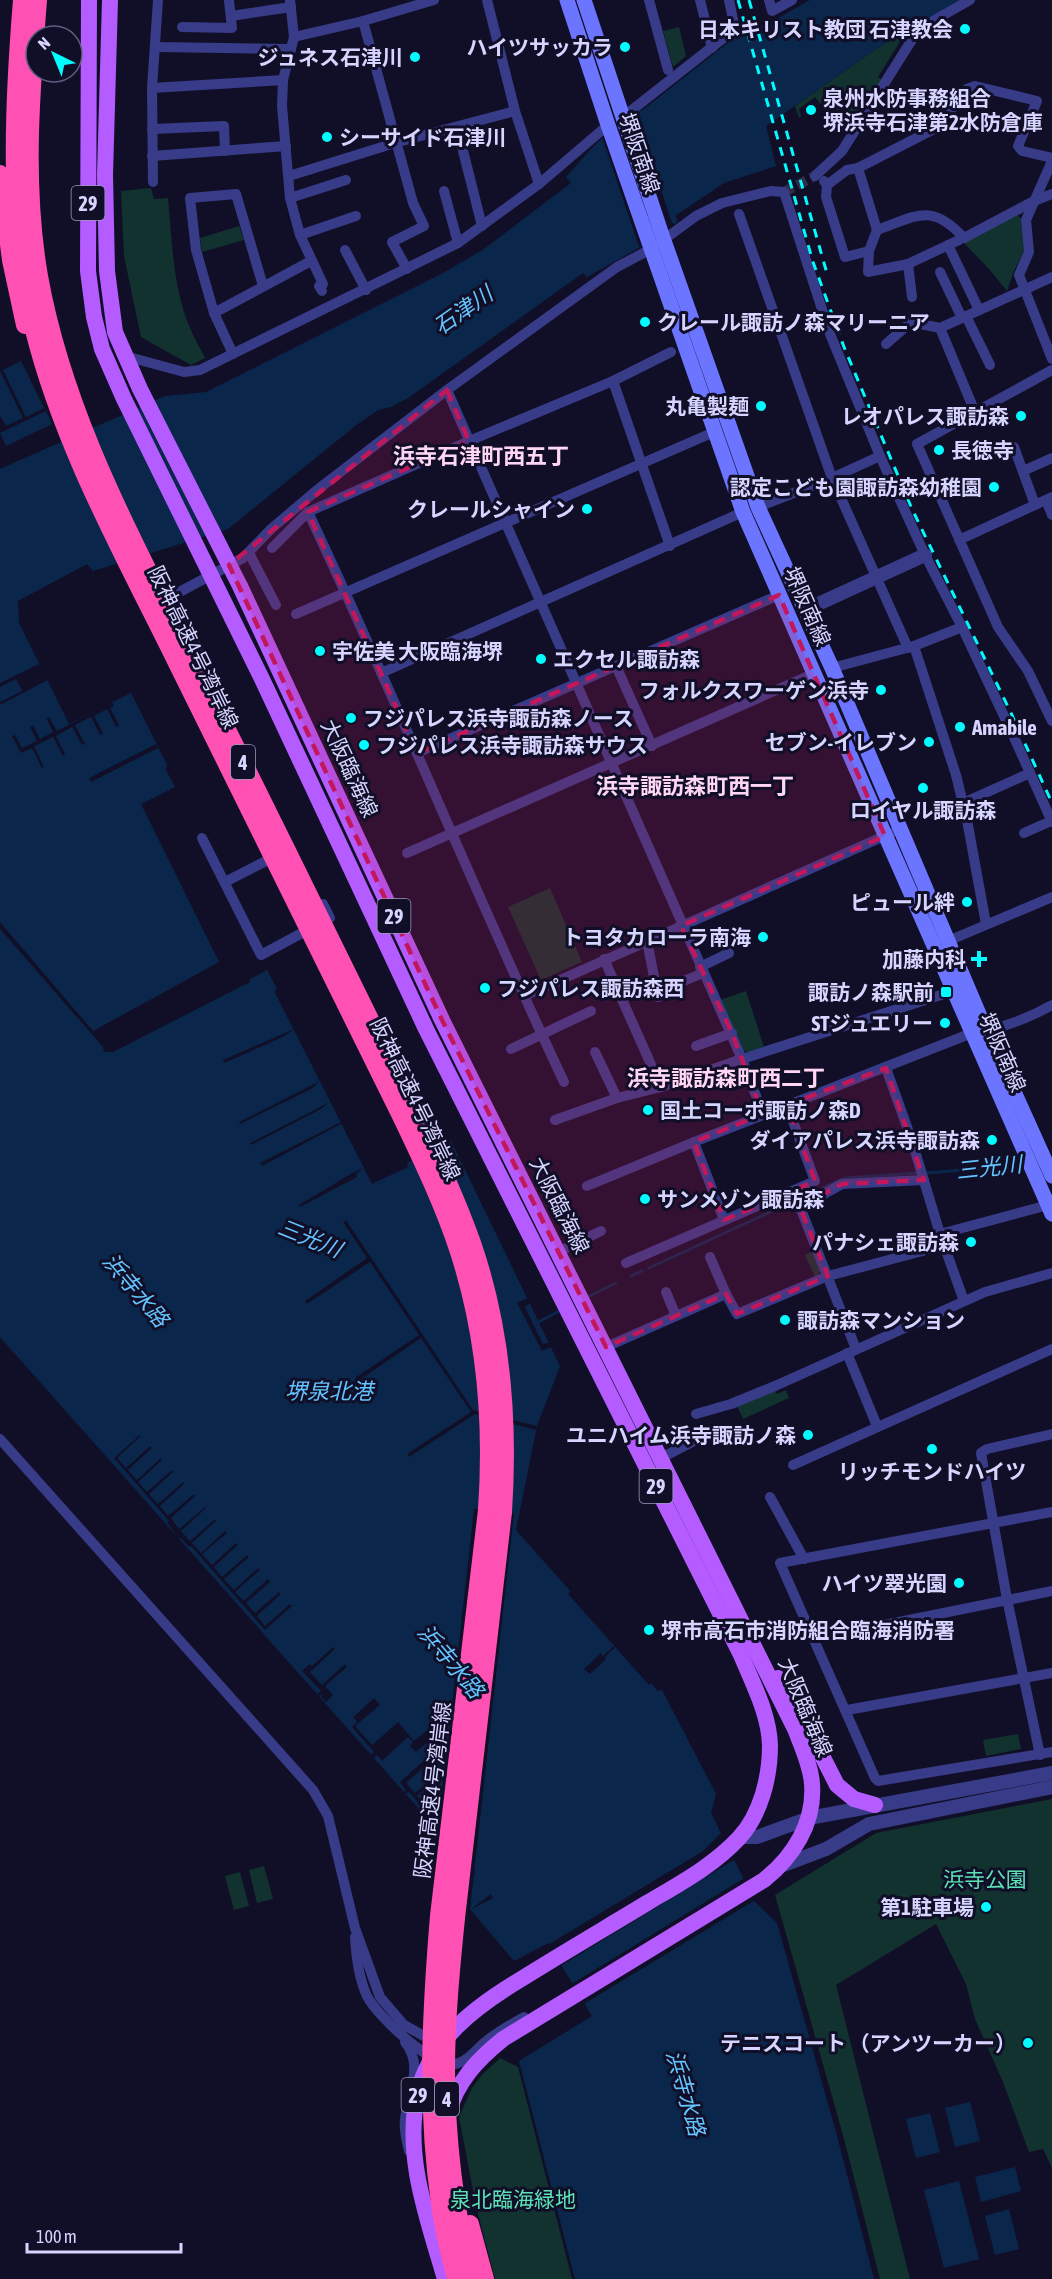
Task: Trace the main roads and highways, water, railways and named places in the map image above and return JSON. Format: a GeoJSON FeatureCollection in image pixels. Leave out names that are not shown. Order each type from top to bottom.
{"type":"FeatureCollection","features":[{"type":"Feature","properties":{"kind":"highway","name":"阪神高速4号湾岸線"},"geometry":{"type":"LineString","coordinates":[[22,0],[14,111],[17,222],[24,279],[34,331],[49,382],[67,430],[118,544],[424,1164],[459,1252],[473,1302],[486,1386],[490,1474],[435,1970],[430,2074],[434,2156],[440,2205],[456,2279]]}},
{"type":"Feature","properties":{"kind":"highway","name":"阪神高速4号湾岸線"},"geometry":{"type":"LineString","coordinates":[[38,0],[30,108],[29,165],[32,218],[39,274],[63,378],[84,433],[131,535],[456,1198],[473,1245],[496,1335],[506,1428],[505,1481],[451,1973],[446,2057],[447,2118],[454,2197],[471,2279]]}},
{"type":"Feature","properties":{"kind":"highway"},"geometry":{"type":"LineString","coordinates":[[0,174],[11,260],[24,321],[67,430]]}},
{"type":"Feature","properties":{"kind":"highway","name":"4"},"geometry":{"type":"LineString","coordinates":[[447,2118],[461,2187],[485,2279]]}},
{"type":"Feature","properties":{"kind":"highway","name":"4"},"geometry":{"type":"LineString","coordinates":[[434,2156],[441,2231],[450,2279]]}},
{"type":"Feature","properties":{"kind":"main road","name":"大阪臨海線"},"geometry":{"type":"LineString","coordinates":[[89,0],[88,271],[94,316],[102,349],[124,399],[262,679],[426,1029],[741,1655],[765,1713],[770,1743],[768,1776],[759,1804],[740,1838],[705,1868],[489,1999],[457,2026],[432,2057],[418,2092],[415,2112],[415,2151],[424,2206],[445,2279]]}},
{"type":"Feature","properties":{"kind":"main road","name":"大阪臨海線"},"geometry":{"type":"LineString","coordinates":[[110,0],[105,175],[107,271],[115,332],[140,389],[216,537],[442,1020],[796,1731],[812,1785],[808,1818],[800,1839],[781,1866],[764,1880],[503,2039],[477,2062],[458,2088],[447,2118],[453,2176],[479,2279]]}},
{"type":"Feature","properties":{"kind":"main road","name":"堺阪南線"},"geometry":{"type":"LineString","coordinates":[[567,0],[609,128],[657,242],[779,595],[1050,1209]]}},
{"type":"Feature","properties":{"kind":"main road","name":"堺阪南線"},"geometry":{"type":"LineString","coordinates":[[584,0],[624,119],[657,242],[714,432],[832,668],[902,828],[948,941],[1048,1167]]}},
{"type":"Feature","properties":{"kind":"main road"},"geometry":{"type":"LineString","coordinates":[[756,1648],[791,1695],[837,1785],[854,1799],[877,1810]]}},
{"type":"Feature","properties":{"kind":"water","name":"堺泉北港"},"geometry":{"type":"Polygon","coordinates":[[[810,0],[963,0],[876,49],[766,126],[776,166],[724,183],[675,216],[678,221],[675,224],[672,223],[642,246],[587,277],[583,273],[408,398],[391,407],[378,410],[355,426],[228,529],[93,571],[87,564],[18,601],[19,623],[69,724],[131,693],[167,765],[166,770],[175,787],[141,804],[219,962],[93,1031],[104,1052],[113,1052],[250,982],[250,979],[267,970],[277,989],[274,991],[372,1184],[408,1167],[407,1163],[451,1141],[560,1366],[537,1426],[516,1530],[570,1591],[568,1594],[649,1685],[651,1683],[658,1691],[662,1690],[716,1794],[711,1813],[755,1902],[777,1923],[837,2136],[874,2279],[575,2279],[519,2061],[592,2016],[548,1943],[514,1961],[454,1890],[476,1873],[0,1337],[0,469],[165,396],[206,392],[443,273],[484,249],[571,183],[566,177],[611,129],[644,109],[748,27],[751,30],[773,21],[810,0]]]}},
{"type":"Feature","properties":{"kind":"water"},"geometry":{"type":"Polygon","coordinates":[[[21,361],[44,408],[26,417],[3,370],[21,361]]]}},
{"type":"Feature","properties":{"kind":"water"},"geometry":{"type":"Polygon","coordinates":[[[0,371],[23,418],[6,426],[0,415],[0,371]]]}},
{"type":"Feature","properties":{"kind":"water"},"geometry":{"type":"Polygon","coordinates":[[[46,411],[52,424],[6,446],[0,433],[46,411]]]}},
{"type":"Feature","properties":{"kind":"water"},"geometry":{"type":"Polygon","coordinates":[[[970,2102],[980,2141],[955,2147],[945,2108],[970,2102]]]}},
{"type":"Feature","properties":{"kind":"water"},"geometry":{"type":"Polygon","coordinates":[[[930,2113],[940,2152],[916,2158],[906,2119],[930,2113]]]}},
{"type":"Feature","properties":{"kind":"water"},"geometry":{"type":"Polygon","coordinates":[[[1015,2167],[1021,2191],[981,2202],[975,2177],[1015,2167]]]}},
{"type":"Feature","properties":{"kind":"water"},"geometry":{"type":"Polygon","coordinates":[[[959,2181],[979,2259],[944,2268],[924,2190],[959,2181]]]}},
{"type":"Feature","properties":{"kind":"water"},"geometry":{"type":"Polygon","coordinates":[[[1009,2209],[1019,2249],[995,2255],[985,2216],[1009,2209]]]}},
{"type":"Feature","properties":{"kind":"waterway","name":"三光川"},"geometry":{"type":"LineString","coordinates":[[926,1173],[1027,1165]]}},
{"type":"Feature","properties":{"kind":"waterway","name":"三光川"},"geometry":{"type":"LineString","coordinates":[[649,1268],[844,1178],[918,1173]]}},
{"type":"Feature","properties":{"kind":"waterway","name":"三光川"},"geometry":{"type":"LineString","coordinates":[[631,1276],[642,1271]]}},
{"type":"Feature","properties":{"kind":"waterway","name":"三光川"},"geometry":{"type":"LineString","coordinates":[[586,1298],[616,1283]]}},
{"type":"Feature","properties":{"kind":"waterway","name":"三光川"},"geometry":{"type":"LineString","coordinates":[[535,1324],[561,1310]]}},
{"type":"Feature","properties":{"kind":"tunnel"},"geometry":{"type":"LineString","coordinates":[[784,192],[815,176]]}},
{"type":"Feature","properties":{"kind":"railway"},"geometry":{"type":"LineString","coordinates":[[738,0],[813,262],[844,347],[912,509],[1052,803]]}},
{"type":"Feature","properties":{"kind":"railway"},"geometry":{"type":"LineString","coordinates":[[749,0],[828,277]]}},
{"type":"Feature","properties":{"kind":"place","name":"日本キリスト教団 石津教会"},"geometry":{"type":"Point","coordinates":[965,29]}},
{"type":"Feature","properties":{"kind":"place","name":"ハイツサッカラ"},"geometry":{"type":"Point","coordinates":[625,47]}},
{"type":"Feature","properties":{"kind":"place","name":"ジュネス石津川"},"geometry":{"type":"Point","coordinates":[415,57]}},
{"type":"Feature","properties":{"kind":"place","name":"泉州水防事務組合 堺浜寺石津第2水防倉庫"},"geometry":{"type":"Point","coordinates":[811,110]}},
{"type":"Feature","properties":{"kind":"place","name":"シーサイド石津川"},"geometry":{"type":"Point","coordinates":[327,137]}},
{"type":"Feature","properties":{"kind":"place","name":"クレール諏訪ノ森マリーニア"},"geometry":{"type":"Point","coordinates":[645,322]}},
{"type":"Feature","properties":{"kind":"place","name":"丸亀製麺"},"geometry":{"type":"Point","coordinates":[761,406]}},
{"type":"Feature","properties":{"kind":"place","name":"レオパレス諏訪森"},"geometry":{"type":"Point","coordinates":[1021,416]}},
{"type":"Feature","properties":{"kind":"place","name":"長徳寺"},"geometry":{"type":"Point","coordinates":[939,450]}},
{"type":"Feature","properties":{"kind":"place","name":"認定こども園諏訪森幼稚園"},"geometry":{"type":"Point","coordinates":[994,487]}},
{"type":"Feature","properties":{"kind":"place","name":"クレールシャイン"},"geometry":{"type":"Point","coordinates":[587,509]}},
{"type":"Feature","properties":{"kind":"place","name":"宇佐美 大阪臨海堺"},"geometry":{"type":"Point","coordinates":[320,651]}},
{"type":"Feature","properties":{"kind":"place","name":"エクセル諏訪森"},"geometry":{"type":"Point","coordinates":[541,659]}},
{"type":"Feature","properties":{"kind":"place","name":"フォルクスワーゲン浜寺"},"geometry":{"type":"Point","coordinates":[881,690]}},
{"type":"Feature","properties":{"kind":"place","name":"フジパレス浜寺諏訪森ノース"},"geometry":{"type":"Point","coordinates":[351,718]}},
{"type":"Feature","properties":{"kind":"place","name":"Amabile"},"geometry":{"type":"Point","coordinates":[960,727]}},
{"type":"Feature","properties":{"kind":"place","name":"セブン-イレブン"},"geometry":{"type":"Point","coordinates":[929,742]}},
{"type":"Feature","properties":{"kind":"place","name":"フジパレス浜寺諏訪森サウス"},"geometry":{"type":"Point","coordinates":[364,745]}},
{"type":"Feature","properties":{"kind":"place","name":"ロイヤル諏訪森"},"geometry":{"type":"Point","coordinates":[923,788]}},
{"type":"Feature","properties":{"kind":"place","name":"ピュール絆"},"geometry":{"type":"Point","coordinates":[967,902]}},
{"type":"Feature","properties":{"kind":"place","name":"トヨタカローラ南海"},"geometry":{"type":"Point","coordinates":[763,937]}},
{"type":"Feature","properties":{"kind":"place","name":"加藤内科"},"geometry":{"type":"Point","coordinates":[979,959]}},
{"type":"Feature","properties":{"kind":"place","name":"フジパレス諏訪森西"},"geometry":{"type":"Point","coordinates":[485,988]}},
{"type":"Feature","properties":{"kind":"place","name":"諏訪ノ森駅前"},"geometry":{"type":"Point","coordinates":[946,992]}},
{"type":"Feature","properties":{"kind":"place","name":"STジュエリー"},"geometry":{"type":"Point","coordinates":[945,1023]}},
{"type":"Feature","properties":{"kind":"place","name":"国土コーポ諏訪ノ森D"},"geometry":{"type":"Point","coordinates":[648,1110]}},
{"type":"Feature","properties":{"kind":"place","name":"ダイアパレス浜寺諏訪森"},"geometry":{"type":"Point","coordinates":[992,1140]}},
{"type":"Feature","properties":{"kind":"place","name":"サンメゾン諏訪森"},"geometry":{"type":"Point","coordinates":[645,1199]}},
{"type":"Feature","properties":{"kind":"place","name":"パナシェ諏訪森"},"geometry":{"type":"Point","coordinates":[971,1242]}},
{"type":"Feature","properties":{"kind":"place","name":"諏訪森マンション"},"geometry":{"type":"Point","coordinates":[785,1320]}},
{"type":"Feature","properties":{"kind":"place","name":"ユニハイム浜寺諏訪ノ森"},"geometry":{"type":"Point","coordinates":[808,1435]}},
{"type":"Feature","properties":{"kind":"place","name":"リッチモンドハイツ"},"geometry":{"type":"Point","coordinates":[932,1449]}},
{"type":"Feature","properties":{"kind":"place","name":"ハイツ翠光園"},"geometry":{"type":"Point","coordinates":[959,1583]}},
{"type":"Feature","properties":{"kind":"place","name":"堺市高石市消防組合臨海消防署"},"geometry":{"type":"Point","coordinates":[649,1630]}},
{"type":"Feature","properties":{"kind":"place","name":"第1駐車場"},"geometry":{"type":"Point","coordinates":[986,1907]}},
{"type":"Feature","properties":{"kind":"place","name":"テニスコート （アンツーカー）"},"geometry":{"type":"Point","coordinates":[1028,2043]}},
{"type":"Feature","properties":{"kind":"district","name":"浜寺石津町西五丁"},"geometry":{"type":"Point","coordinates":[481,456]}},
{"type":"Feature","properties":{"kind":"district","name":"浜寺諏訪森町西一丁"},"geometry":{"type":"Point","coordinates":[695,786]}},
{"type":"Feature","properties":{"kind":"district","name":"浜寺諏訪森町西二丁"},"geometry":{"type":"Point","coordinates":[726,1078]}},
{"type":"Feature","properties":{"kind":"water label","name":"石津川"},"geometry":{"type":"Point","coordinates":[463,310]}},
{"type":"Feature","properties":{"kind":"water label","name":"浜寺水路"},"geometry":{"type":"Point","coordinates":[136,1290]}},
{"type":"Feature","properties":{"kind":"water label","name":"浜寺水路"},"geometry":{"type":"Point","coordinates":[451,1661]}},
{"type":"Feature","properties":{"kind":"water label","name":"浜寺水路"},"geometry":{"type":"Point","coordinates":[686,2093]}},
{"type":"Feature","properties":{"kind":"park label","name":"浜寺公園"},"geometry":{"type":"Point","coordinates":[985,1879]}},
{"type":"Feature","properties":{"kind":"park label","name":"泉北臨海緑地"},"geometry":{"type":"Point","coordinates":[513,2199]}}]}
